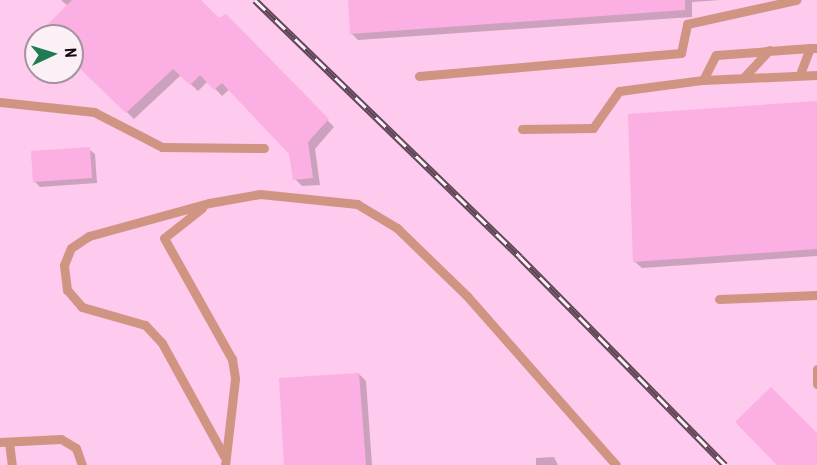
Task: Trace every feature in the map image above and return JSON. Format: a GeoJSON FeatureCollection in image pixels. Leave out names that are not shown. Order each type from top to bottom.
{"type":"FeatureCollection","features":[{"type":"Feature","properties":{"kind":"lane"},"geometry":{"type":"LineString","coordinates":[[419,76],[681,53],[687,24],[796,0]]}},
{"type":"Feature","properties":{"kind":"lane"},"geometry":{"type":"LineString","coordinates":[[703,80],[716,55],[813,48],[800,74]]}},
{"type":"Feature","properties":{"kind":"lane"},"geometry":{"type":"LineString","coordinates":[[744,77],[769,50]]}},
{"type":"Feature","properties":{"kind":"lane"},"geometry":{"type":"LineString","coordinates":[[522,129],[593,128],[619,90],[703,80],[817,75]]}},
{"type":"Feature","properties":{"kind":"lane"},"geometry":{"type":"LineString","coordinates":[[0,102],[94,112],[162,147],[264,148]]}},
{"type":"Feature","properties":{"kind":"lane"},"geometry":{"type":"LineString","coordinates":[[225,460],[162,343],[145,325],[82,307],[67,290],[64,265],[71,249],[89,236],[208,203],[260,194],[316,197],[357,204],[397,228],[466,296],[616,464]]}},
{"type":"Feature","properties":{"kind":"lane"},"geometry":{"type":"LineString","coordinates":[[208,203],[164,238],[231,359],[235,379],[225,460]]}},
{"type":"Feature","properties":{"kind":"lane"},"geometry":{"type":"LineString","coordinates":[[719,298],[817,295]]}},
{"type":"Feature","properties":{"kind":"lane"},"geometry":{"type":"LineString","coordinates":[[817,369],[817,384]]}},
{"type":"Feature","properties":{"kind":"lane"},"geometry":{"type":"LineString","coordinates":[[12,465],[5,442],[61,439],[76,448],[82,465]]}},
{"type":"Feature","properties":{"kind":"shaded area"},"geometry":{"type":"Polygon","coordinates":[[[0,0],[817,0],[817,465],[0,465],[0,0]]]}},
{"type":"Feature","properties":{"kind":"building"},"geometry":{"type":"Polygon","coordinates":[[[72,0],[201,0],[219,18],[226,14],[329,119],[308,142],[313,178],[293,180],[289,154],[222,83],[214,90],[200,75],[190,85],[173,69],[126,113],[84,73],[84,24],[48,24],[72,0]]]}},
{"type":"Feature","properties":{"kind":"building"},"geometry":{"type":"Polygon","coordinates":[[[348,0],[685,0],[685,10],[350,34],[348,0]]]}},
{"type":"Feature","properties":{"kind":"building"},"geometry":{"type":"Polygon","coordinates":[[[817,101],[817,249],[633,262],[628,114],[817,101]]]}},
{"type":"Feature","properties":{"kind":"building"},"geometry":{"type":"Polygon","coordinates":[[[90,147],[92,178],[33,182],[31,151],[90,147]]]}},
{"type":"Feature","properties":{"kind":"building"},"geometry":{"type":"Polygon","coordinates":[[[359,373],[366,465],[284,465],[279,378],[359,373]]]}},
{"type":"Feature","properties":{"kind":"building"},"geometry":{"type":"Polygon","coordinates":[[[771,387],[817,433],[817,465],[777,465],[735,422],[771,387]]]}},
{"type":"Feature","properties":{"kind":"railway"},"geometry":{"type":"LineString","coordinates":[[255,0],[520,257],[725,465]]}}]}
